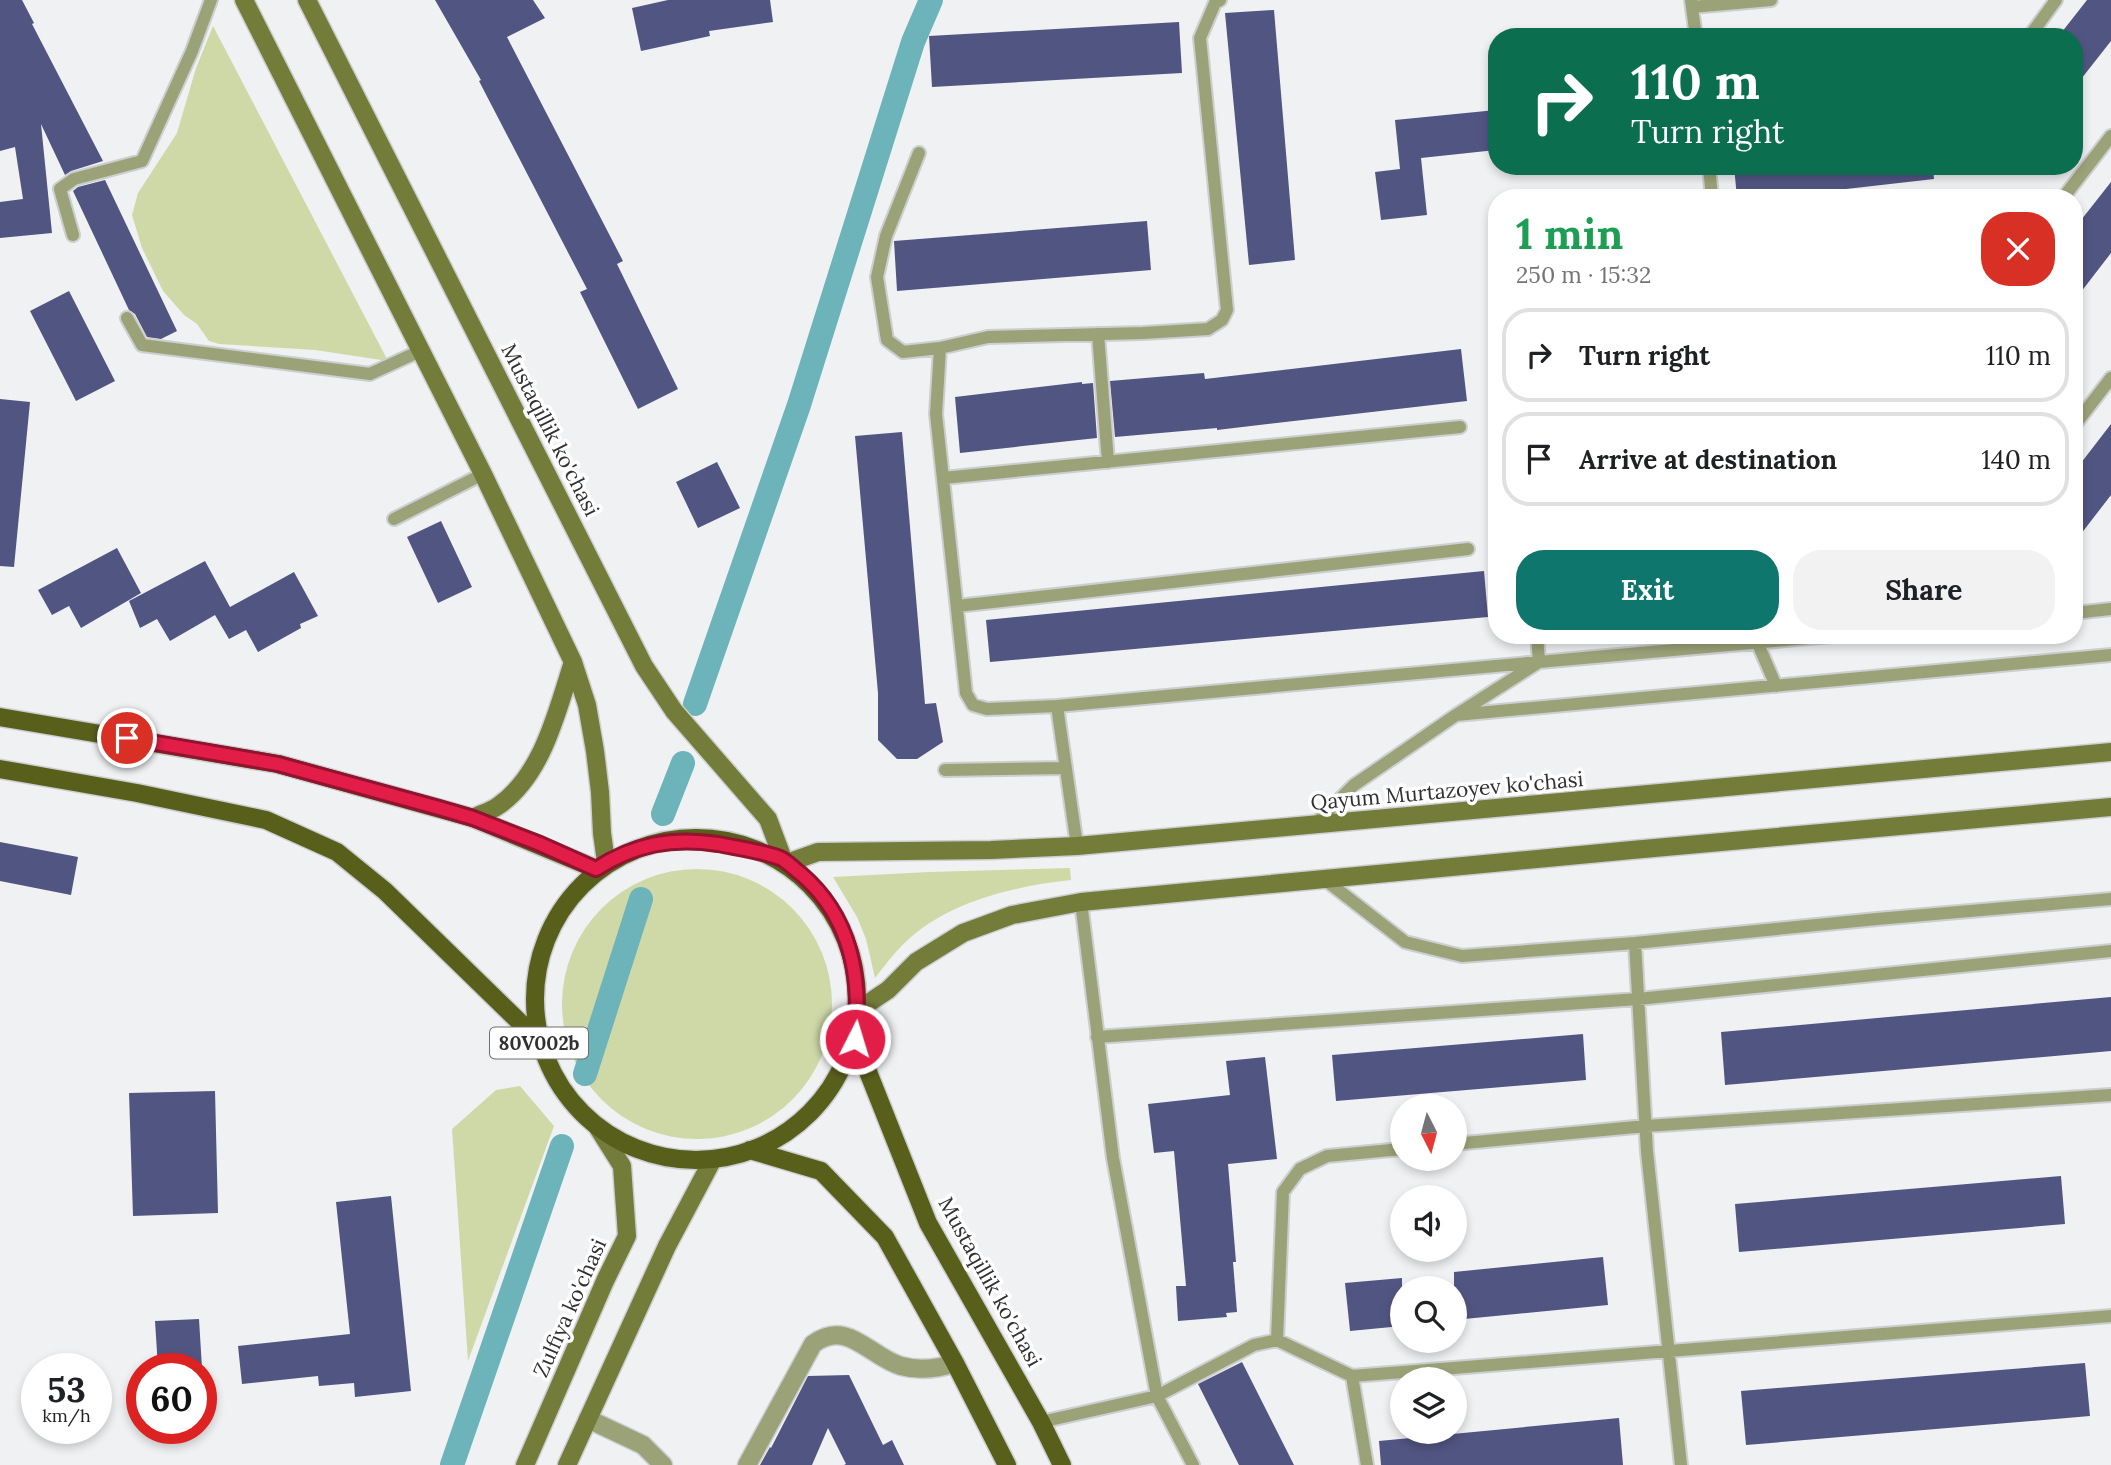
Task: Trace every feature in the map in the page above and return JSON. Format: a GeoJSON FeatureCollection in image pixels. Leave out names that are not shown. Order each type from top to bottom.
{"type":"FeatureCollection","features":[{"type":"Feature","properties":{"kind":"main road"},"geometry":{"type":"LineString","coordinates":[[0,717],[278,764],[473,818],[601,866],[600,792],[595,751],[587,705],[573,662],[483,474],[244,0]]}},
{"type":"Feature","properties":{"kind":"main road","name":"Mustaqillik ko'chasi"},"geometry":{"type":"LineString","coordinates":[[307,0],[644,666],[674,711],[768,819],[785,861]]}},
{"type":"Feature","properties":{"kind":"main road"},"geometry":{"type":"LineString","coordinates":[[473,818],[497,807],[517,789],[532,768],[555,717],[573,662]]}},
{"type":"Feature","properties":{"kind":"main road","name":"Qayum Murtazoyev ko'chasi"},"geometry":{"type":"LineString","coordinates":[[785,861],[818,852],[1077,846],[2111,752]]}},
{"type":"Feature","properties":{"kind":"main road"},"geometry":{"type":"LineString","coordinates":[[0,769],[137,793],[266,820],[337,852],[385,891],[538,1040]]}},
{"type":"Feature","properties":{"kind":"main road"},"geometry":{"type":"LineString","coordinates":[[858,1010],[888,990],[916,962],[963,933],[1012,915],[1081,902],[2111,807]]}},
{"type":"Feature","properties":{"kind":"main road","name":"80V002b"},"geometry":{"type":"LineString","coordinates":[[691,840],[785,861],[810,882],[830,907],[852,955],[858,1010],[855,1039],[829,1090],[794,1126],[750,1150],[713,1159],[673,1158],[634,1148],[598,1128],[558,1091],[546,1067],[538,1040],[534,986],[549,929],[601,866],[652,844],[691,840]]}},
{"type":"Feature","properties":{"kind":"main road","name":"Mustaqillik ko'chasi"},"geometry":{"type":"LineString","coordinates":[[855,1039],[928,1223],[1041,1422],[1062,1465]]}},
{"type":"Feature","properties":{"kind":"main road","name":"Zulfiya ko'chasi"},"geometry":{"type":"LineString","coordinates":[[525,1465],[627,1236],[622,1166],[598,1128]]}},
{"type":"Feature","properties":{"kind":"main road"},"geometry":{"type":"LineString","coordinates":[[750,1150],[821,1171],[885,1237],[955,1363],[1007,1465]]}},
{"type":"Feature","properties":{"kind":"main road"},"geometry":{"type":"LineString","coordinates":[[567,1465],[667,1246],[713,1159]]}},
{"type":"Feature","properties":{"kind":"street"},"geometry":{"type":"LineString","coordinates":[[747,1465],[813,1345],[822,1338],[836,1336],[860,1341],[882,1358],[901,1366],[923,1369],[955,1363]]}},
{"type":"Feature","properties":{"kind":"street"},"geometry":{"type":"LineString","coordinates":[[588,1419],[643,1445],[663,1465]]}},
{"type":"Feature","properties":{"kind":"lane"},"geometry":{"type":"LineString","coordinates":[[73,235],[60,189],[74,179],[142,160],[192,51],[211,0]]}},
{"type":"Feature","properties":{"kind":"lane"},"geometry":{"type":"LineString","coordinates":[[919,153],[886,236],[877,277],[887,340],[903,352],[940,348],[988,337],[1208,329],[1222,320],[1227,310],[1200,38],[1215,3],[1220,0]]}},
{"type":"Feature","properties":{"kind":"lane"},"geometry":{"type":"LineString","coordinates":[[1695,28],[1692,3],[1771,0]]}},
{"type":"Feature","properties":{"kind":"lane"},"geometry":{"type":"LineString","coordinates":[[2036,28],[2056,0]]}},
{"type":"Feature","properties":{"kind":"lane"},"geometry":{"type":"LineString","coordinates":[[2083,172],[2111,136]]}},
{"type":"Feature","properties":{"kind":"lane"},"geometry":{"type":"LineString","coordinates":[[2070,189],[2081,175]]}},
{"type":"Feature","properties":{"kind":"lane"},"geometry":{"type":"LineString","coordinates":[[127,318],[142,345],[370,374],[420,351]]}},
{"type":"Feature","properties":{"kind":"lane"},"geometry":{"type":"LineString","coordinates":[[1098,334],[1108,462]]}},
{"type":"Feature","properties":{"kind":"lane"},"geometry":{"type":"LineString","coordinates":[[940,348],[936,414],[966,693],[973,705],[987,709],[1057,706],[1710,644]]}},
{"type":"Feature","properties":{"kind":"lane"},"geometry":{"type":"LineString","coordinates":[[2083,415],[2111,379]]}},
{"type":"Feature","properties":{"kind":"lane"},"geometry":{"type":"LineString","coordinates":[[943,478],[1460,427]]}},
{"type":"Feature","properties":{"kind":"lane"},"geometry":{"type":"LineString","coordinates":[[394,519],[483,474]]}},
{"type":"Feature","properties":{"kind":"lane"},"geometry":{"type":"LineString","coordinates":[[957,606],[1468,549]]}},
{"type":"Feature","properties":{"kind":"lane"},"geometry":{"type":"LineString","coordinates":[[2083,611],[2111,609]]}},
{"type":"Feature","properties":{"kind":"lane"},"geometry":{"type":"LineString","coordinates":[[1538,644],[1539,662]]}},
{"type":"Feature","properties":{"kind":"lane"},"geometry":{"type":"LineString","coordinates":[[1759,644],[1776,686]]}},
{"type":"Feature","properties":{"kind":"lane"},"geometry":{"type":"LineString","coordinates":[[1456,715],[2111,654]]}},
{"type":"Feature","properties":{"kind":"lane"},"geometry":{"type":"LineString","coordinates":[[1314,825],[1354,785],[1539,662]]}},
{"type":"Feature","properties":{"kind":"lane"},"geometry":{"type":"LineString","coordinates":[[1057,706],[1077,846]]}},
{"type":"Feature","properties":{"kind":"lane"},"geometry":{"type":"LineString","coordinates":[[945,769],[1066,768]]}},
{"type":"Feature","properties":{"kind":"lane"},"geometry":{"type":"LineString","coordinates":[[1324,879],[1405,942],[1462,956],[1635,943],[2111,899]]}},
{"type":"Feature","properties":{"kind":"lane"},"geometry":{"type":"LineString","coordinates":[[1081,902],[1113,1158],[1157,1396],[1193,1465]]}},
{"type":"Feature","properties":{"kind":"lane"},"geometry":{"type":"LineString","coordinates":[[1635,943],[1647,1152],[1681,1465]]}},
{"type":"Feature","properties":{"kind":"lane"},"geometry":{"type":"LineString","coordinates":[[1097,1037],[1638,999],[2111,951]]}},
{"type":"Feature","properties":{"kind":"lane"},"geometry":{"type":"LineString","coordinates":[[1467,1143],[1646,1126],[2111,1095]]}},
{"type":"Feature","properties":{"kind":"lane"},"geometry":{"type":"LineString","coordinates":[[1277,1340],[1283,1192],[1300,1169],[1326,1156],[1390,1150]]}},
{"type":"Feature","properties":{"kind":"lane"},"geometry":{"type":"LineString","coordinates":[[1041,1422],[1157,1396],[1254,1345],[1277,1340],[1352,1376],[2111,1316]]}},
{"type":"Feature","properties":{"kind":"lane"},"geometry":{"type":"LineString","coordinates":[[1352,1376],[1367,1465]]}},
{"type":"Feature","properties":{"kind":"green space"},"geometry":{"type":"Polygon","coordinates":[[[213,26],[388,361],[315,350],[219,344],[209,341],[197,324],[184,315],[163,291],[142,248],[132,215],[138,193],[177,133],[196,68],[213,26]]]}},
{"type":"Feature","properties":{"kind":"green space"},"geometry":{"type":"Polygon","coordinates":[[[1070,868],[1071,880],[1008,891],[946,913],[906,942],[875,978],[866,939],[857,917],[833,877],[928,872],[1070,868]]]}},
{"type":"Feature","properties":{"kind":"green space"},"geometry":{"type":"Polygon","coordinates":[[[697,869],[736,875],[761,885],[792,909],[816,940],[826,965],[832,1004],[826,1043],[816,1068],[792,1099],[761,1123],[736,1133],[697,1139],[658,1133],[633,1123],[602,1099],[578,1068],[568,1043],[562,1004],[568,965],[578,940],[602,909],[633,885],[658,875],[697,869]]]}},
{"type":"Feature","properties":{"kind":"green space"},"geometry":{"type":"Polygon","coordinates":[[[520,1086],[554,1126],[468,1361],[452,1129],[496,1090],[520,1086]]]}},
{"type":"Feature","properties":{"kind":"building"},"geometry":{"type":"Polygon","coordinates":[[[0,0],[22,0],[103,161],[65,175],[41,124],[52,233],[0,238],[0,202],[23,199],[15,147],[0,151],[0,0]]]}},
{"type":"Feature","properties":{"kind":"building"},"geometry":{"type":"Polygon","coordinates":[[[435,0],[533,0],[545,18],[507,37],[623,261],[617,264],[678,389],[638,409],[580,292],[587,289],[479,81],[481,80],[435,0]]]}},
{"type":"Feature","properties":{"kind":"building"},"geometry":{"type":"Polygon","coordinates":[[[668,0],[770,0],[773,22],[709,31],[710,36],[641,51],[632,8],[668,0]]]}},
{"type":"Feature","properties":{"kind":"building"},"geometry":{"type":"Polygon","coordinates":[[[2087,0],[2111,0],[2111,41],[2083,77],[2083,28],[2065,28],[2087,0]]]}},
{"type":"Feature","properties":{"kind":"building"},"geometry":{"type":"Polygon","coordinates":[[[1274,10],[1295,260],[1249,265],[1225,13],[1274,10]]]}},
{"type":"Feature","properties":{"kind":"building"},"geometry":{"type":"Polygon","coordinates":[[[1179,22],[1182,73],[932,87],[929,36],[1179,22]]]}},
{"type":"Feature","properties":{"kind":"building"},"geometry":{"type":"Polygon","coordinates":[[[1488,111],[1488,151],[1421,158],[1427,215],[1381,220],[1375,172],[1400,169],[1395,120],[1488,111]]]}},
{"type":"Feature","properties":{"kind":"building"},"geometry":{"type":"Polygon","coordinates":[[[1735,175],[1934,175],[1934,179],[1846,189],[1736,189],[1735,175]]]}},
{"type":"Feature","properties":{"kind":"building"},"geometry":{"type":"Polygon","coordinates":[[[105,180],[177,331],[161,339],[147,337],[135,314],[129,310],[73,191],[78,187],[105,180]]]}},
{"type":"Feature","properties":{"kind":"building"},"geometry":{"type":"Polygon","coordinates":[[[2111,182],[2111,253],[2083,289],[2083,218],[2111,182]]]}},
{"type":"Feature","properties":{"kind":"building"},"geometry":{"type":"Polygon","coordinates":[[[1147,221],[1151,270],[897,291],[894,241],[1147,221]]]}},
{"type":"Feature","properties":{"kind":"building"},"geometry":{"type":"Polygon","coordinates":[[[69,291],[115,381],[76,401],[30,311],[69,291]]]}},
{"type":"Feature","properties":{"kind":"building"},"geometry":{"type":"Polygon","coordinates":[[[1461,349],[1467,401],[1217,430],[1115,437],[1110,381],[1204,373],[1205,379],[1461,349]]]}},
{"type":"Feature","properties":{"kind":"building"},"geometry":{"type":"Polygon","coordinates":[[[1082,382],[1093,383],[1097,438],[960,453],[955,397],[1082,382]]]}},
{"type":"Feature","properties":{"kind":"building"},"geometry":{"type":"Polygon","coordinates":[[[0,399],[30,402],[14,567],[0,566],[0,399]]]}},
{"type":"Feature","properties":{"kind":"building"},"geometry":{"type":"Polygon","coordinates":[[[2111,424],[2111,495],[2083,531],[2083,460],[2111,424]]]}},
{"type":"Feature","properties":{"kind":"building"},"geometry":{"type":"Polygon","coordinates":[[[902,432],[925,704],[936,703],[943,742],[917,759],[897,759],[878,740],[878,693],[855,436],[902,432]]]}},
{"type":"Feature","properties":{"kind":"building"},"geometry":{"type":"Polygon","coordinates":[[[717,462],[740,508],[698,528],[676,482],[717,462]]]}},
{"type":"Feature","properties":{"kind":"building"},"geometry":{"type":"Polygon","coordinates":[[[441,521],[472,587],[438,603],[407,537],[441,521]]]}},
{"type":"Feature","properties":{"kind":"building"},"geometry":{"type":"Polygon","coordinates":[[[117,548],[141,593],[81,628],[69,606],[52,615],[38,590],[117,548]]]}},
{"type":"Feature","properties":{"kind":"building"},"geometry":{"type":"Polygon","coordinates":[[[205,561],[230,607],[294,572],[318,616],[300,624],[301,628],[258,652],[246,630],[229,639],[215,615],[170,641],[157,619],[140,628],[129,601],[205,561]]]}},
{"type":"Feature","properties":{"kind":"building"},"geometry":{"type":"Polygon","coordinates":[[[1484,571],[1488,617],[990,662],[986,620],[1484,571]]]}},
{"type":"Feature","properties":{"kind":"building"},"geometry":{"type":"Polygon","coordinates":[[[0,842],[78,857],[71,895],[0,881],[0,842]]]}},
{"type":"Feature","properties":{"kind":"building"},"geometry":{"type":"Polygon","coordinates":[[[2111,997],[2111,1051],[1725,1085],[1721,1032],[2111,997]]]}},
{"type":"Feature","properties":{"kind":"building"},"geometry":{"type":"Polygon","coordinates":[[[1583,1034],[1586,1080],[1390,1094],[1390,1096],[1336,1101],[1332,1055],[1583,1034]]]}},
{"type":"Feature","properties":{"kind":"building"},"geometry":{"type":"Polygon","coordinates":[[[1265,1057],[1277,1159],[1228,1164],[1237,1312],[1226,1313],[1227,1317],[1178,1321],[1176,1286],[1186,1286],[1174,1151],[1154,1153],[1148,1104],[1230,1095],[1226,1061],[1265,1057]]]}},
{"type":"Feature","properties":{"kind":"building"},"geometry":{"type":"Polygon","coordinates":[[[215,1091],[218,1213],[133,1216],[129,1093],[215,1091]]]}},
{"type":"Feature","properties":{"kind":"building"},"geometry":{"type":"Polygon","coordinates":[[[2061,1176],[2065,1224],[1739,1252],[1735,1204],[2061,1176]]]}},
{"type":"Feature","properties":{"kind":"building"},"geometry":{"type":"Polygon","coordinates":[[[391,1196],[411,1391],[355,1397],[354,1383],[319,1386],[318,1376],[242,1384],[238,1346],[350,1334],[336,1202],[391,1196]]]}},
{"type":"Feature","properties":{"kind":"building"},"geometry":{"type":"Polygon","coordinates":[[[1603,1257],[1608,1305],[1467,1319],[1467,1276],[1454,1276],[1454,1272],[1603,1257]]]}},
{"type":"Feature","properties":{"kind":"building"},"geometry":{"type":"Polygon","coordinates":[[[1390,1279],[1390,1327],[1350,1331],[1345,1283],[1390,1279]]]}},
{"type":"Feature","properties":{"kind":"building"},"geometry":{"type":"Polygon","coordinates":[[[199,1319],[201,1353],[157,1353],[155,1321],[199,1319]]]}},
{"type":"Feature","properties":{"kind":"building"},"geometry":{"type":"Polygon","coordinates":[[[1242,1362],[1294,1465],[1239,1465],[1198,1384],[1242,1362]]]}},
{"type":"Feature","properties":{"kind":"building"},"geometry":{"type":"Polygon","coordinates":[[[2085,1363],[2090,1416],[1746,1445],[1741,1391],[2085,1363]]]}},
{"type":"Feature","properties":{"kind":"building"},"geometry":{"type":"Polygon","coordinates":[[[849,1375],[883,1445],[892,1440],[904,1465],[844,1465],[846,1464],[828,1428],[812,1465],[760,1465],[808,1376],[849,1375]]]}},
{"type":"Feature","properties":{"kind":"building"},"geometry":{"type":"Polygon","coordinates":[[[1619,1418],[1623,1465],[1381,1465],[1379,1441],[1390,1440],[1390,1444],[1467,1444],[1467,1433],[1619,1418]]]}},
{"type":"Feature","properties":{"kind":"waterway"},"geometry":{"type":"LineString","coordinates":[[695,704],[799,405],[913,42],[931,0]]}},
{"type":"Feature","properties":{"kind":"waterway"},"geometry":{"type":"LineString","coordinates":[[663,814],[683,763]]}},
{"type":"Feature","properties":{"kind":"waterway"},"geometry":{"type":"LineString","coordinates":[[585,1074],[641,899]]}},
{"type":"Feature","properties":{"kind":"waterway"},"geometry":{"type":"LineString","coordinates":[[452,1465],[562,1146]]}},
{"type":"Feature","properties":{"kind":"route"},"geometry":{"type":"LineString","coordinates":[[127,738],[278,764],[439,808],[540,844],[596,869],[652,844],[691,840],[783,859],[810,882],[830,907],[852,955],[858,1010],[855,1039]]}}]}
